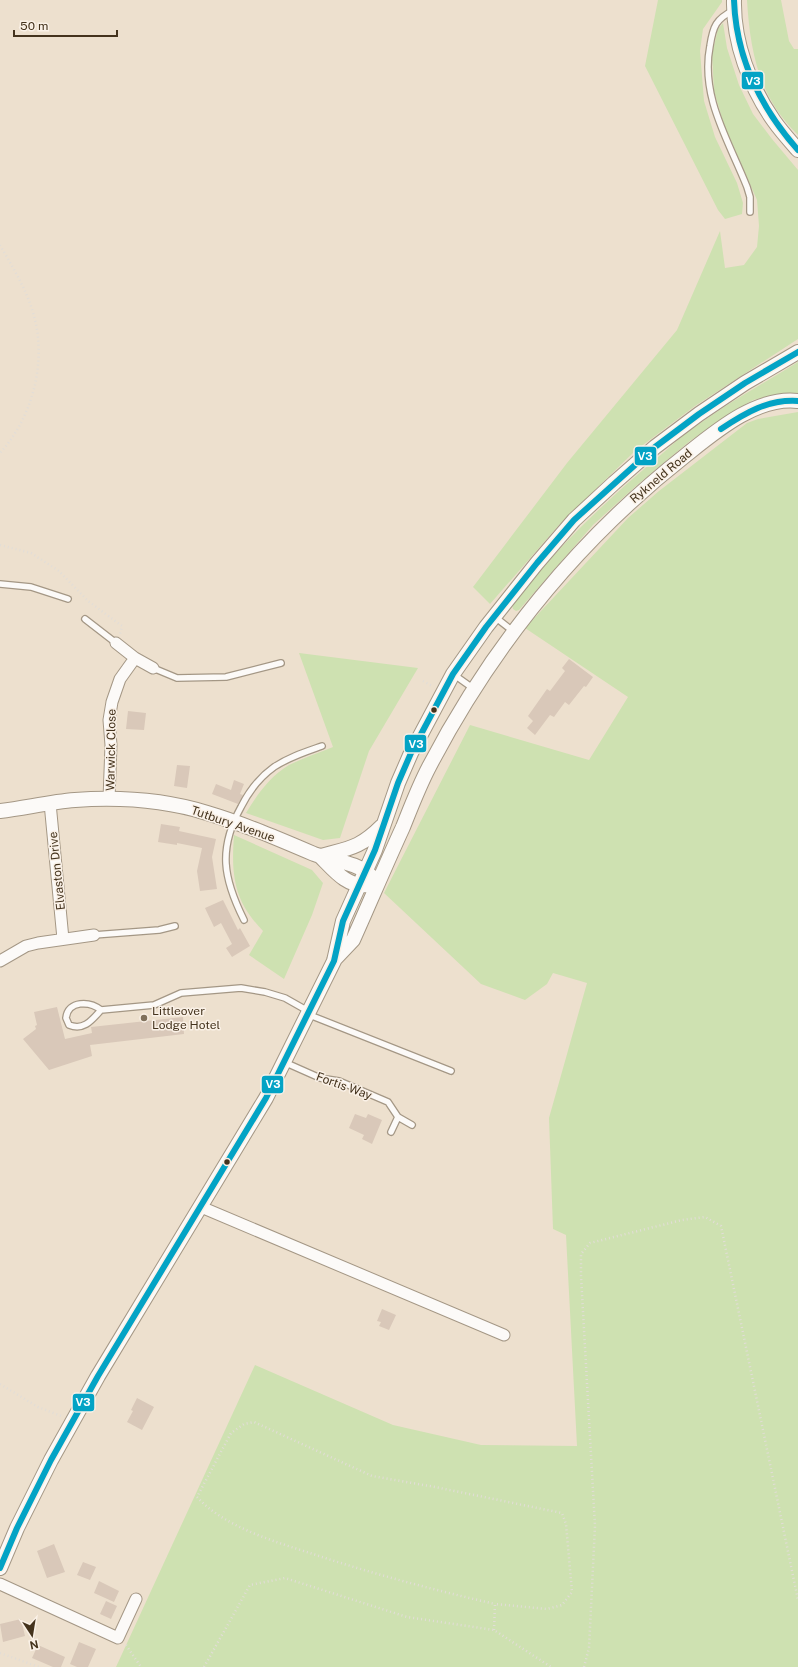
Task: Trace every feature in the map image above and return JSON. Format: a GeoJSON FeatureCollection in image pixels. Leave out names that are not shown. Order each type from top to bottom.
{"type":"FeatureCollection","features":[{"type":"Feature","properties":{"kind":"street"},"geometry":{"type":"LineString","coordinates":[[734,5],[736,31],[748,72],[764,105],[775,122],[798,150]]}},
{"type":"Feature","properties":{"kind":"street","name":"Rykneld Road"},"geometry":{"type":"LineString","coordinates":[[0,1568],[17,1528],[51,1460],[98,1376],[266,1098],[334,961],[343,921],[375,850],[382,826],[411,753],[453,674],[494,616],[574,520],[655,447],[699,414],[745,383],[798,352]]}},
{"type":"Feature","properties":{"kind":"street","name":"Rykneld Road"},"geometry":{"type":"LineString","coordinates":[[334,961],[353,940],[428,769],[474,689],[496,655],[533,606],[592,539],[665,471],[721,428],[746,412],[782,401],[798,401]]}},
{"type":"Feature","properties":{"kind":"street"},"geometry":{"type":"LineString","coordinates":[[116,643],[135,658],[153,668]]}},
{"type":"Feature","properties":{"kind":"street","name":"Warwick Close"},"geometry":{"type":"LineString","coordinates":[[110,800],[111,745],[109,720],[112,702],[120,679],[135,658]]}},
{"type":"Feature","properties":{"kind":"street","name":"Tutbury Avenue"},"geometry":{"type":"LineString","coordinates":[[0,812],[50,803],[110,800],[144,801],[180,806],[233,822],[320,856],[366,870],[378,884]]}},
{"type":"Feature","properties":{"kind":"street","name":"Elvaston Drive"},"geometry":{"type":"LineString","coordinates":[[50,803],[63,939]]}},
{"type":"Feature","properties":{"kind":"street"},"geometry":{"type":"LineString","coordinates":[[320,856],[359,845],[370,839],[382,826]]}},
{"type":"Feature","properties":{"kind":"street","name":"Tutbury Avenue"},"geometry":{"type":"LineString","coordinates":[[320,856],[340,877],[359,886]]}},
{"type":"Feature","properties":{"kind":"street"},"geometry":{"type":"LineString","coordinates":[[359,886],[378,884]]}},
{"type":"Feature","properties":{"kind":"street"},"geometry":{"type":"LineString","coordinates":[[0,961],[26,946],[63,939],[94,936]]}},
{"type":"Feature","properties":{"kind":"street"},"geometry":{"type":"LineString","coordinates":[[201,1207],[504,1335]]}},
{"type":"Feature","properties":{"kind":"street"},"geometry":{"type":"LineString","coordinates":[[0,1584],[118,1638],[136,1599]]}},
{"type":"Feature","properties":{"kind":"lane"},"geometry":{"type":"LineString","coordinates":[[734,5],[721,16],[715,25],[708,56],[708,80],[718,118],[747,187],[750,197],[750,212]]}},
{"type":"Feature","properties":{"kind":"lane"},"geometry":{"type":"LineString","coordinates":[[0,584],[31,587],[68,600]]}},
{"type":"Feature","properties":{"kind":"lane"},"geometry":{"type":"LineString","coordinates":[[494,616],[514,632]]}},
{"type":"Feature","properties":{"kind":"lane"},"geometry":{"type":"LineString","coordinates":[[85,619],[116,643]]}},
{"type":"Feature","properties":{"kind":"lane"},"geometry":{"type":"LineString","coordinates":[[153,668],[177,678],[226,677],[281,663]]}},
{"type":"Feature","properties":{"kind":"lane"},"geometry":{"type":"LineString","coordinates":[[453,674],[474,689]]}},
{"type":"Feature","properties":{"kind":"lane"},"geometry":{"type":"LineString","coordinates":[[244,920],[229,886],[226,864],[226,844],[233,822],[256,784],[274,768],[295,756],[322,746]]}},
{"type":"Feature","properties":{"kind":"lane"},"geometry":{"type":"LineString","coordinates":[[94,936],[158,930],[175,926]]}},
{"type":"Feature","properties":{"kind":"lane"},"geometry":{"type":"LineString","coordinates":[[101,1010],[88,1024],[82,1027],[75,1028],[69,1025],[66,1018],[69,1009],[75,1005],[88,1003],[101,1010],[154,1005],[181,993],[241,988],[266,992],[279,996],[308,1013],[451,1071]]}},
{"type":"Feature","properties":{"kind":"lane","name":"Fortis Way"},"geometry":{"type":"LineString","coordinates":[[284,1062],[320,1078],[339,1082],[388,1102],[398,1117],[412,1124]]}},
{"type":"Feature","properties":{"kind":"lane"},"geometry":{"type":"LineString","coordinates":[[391,1132],[398,1117]]}},
{"type":"Feature","properties":{"kind":"path"},"geometry":{"type":"LineString","coordinates":[[0,244],[1,249],[16,271],[28,297],[34,316],[39,346],[38,366],[33,394],[21,422],[9,444],[0,453]]}},
{"type":"Feature","properties":{"kind":"path"},"geometry":{"type":"LineString","coordinates":[[0,545],[31,553],[59,571],[88,601],[122,626],[116,643]]}},
{"type":"Feature","properties":{"kind":"path"},"geometry":{"type":"LineString","coordinates":[[423,681],[437,688]]}},
{"type":"Feature","properties":{"kind":"path"},"geometry":{"type":"LineString","coordinates":[[584,1667],[589,1648],[595,1526],[581,1269],[581,1254],[590,1244],[682,1220],[706,1217],[721,1226],[798,1600]]}},
{"type":"Feature","properties":{"kind":"path"},"geometry":{"type":"LineString","coordinates":[[0,1384],[38,1407],[73,1421]]}},
{"type":"Feature","properties":{"kind":"path"},"geometry":{"type":"LineString","coordinates":[[254,1422],[372,1476],[435,1487],[562,1513],[566,1524],[572,1592],[562,1605],[547,1609],[495,1604],[358,1569],[259,1536],[207,1508],[197,1497],[231,1433],[244,1424],[254,1422]]}},
{"type":"Feature","properties":{"kind":"path"},"geometry":{"type":"LineString","coordinates":[[204,1667],[250,1585],[285,1578],[406,1617],[494,1630],[551,1667]]}},
{"type":"Feature","properties":{"kind":"path"},"geometry":{"type":"LineString","coordinates":[[494,1630],[495,1604]]}},
{"type":"Feature","properties":{"kind":"path"},"geometry":{"type":"LineString","coordinates":[[118,1638],[126,1644],[141,1667]]}},
{"type":"Feature","properties":{"kind":"path"},"geometry":{"type":"LineString","coordinates":[[0,1653],[39,1667]]}},
{"type":"Feature","properties":{"kind":"green space"},"geometry":{"type":"Polygon","coordinates":[[[658,0],[722,0],[703,29],[700,51],[704,101],[715,137],[737,183],[743,203],[742,214],[725,219],[718,210],[645,66],[658,0]]]}},
{"type":"Feature","properties":{"kind":"green space"},"geometry":{"type":"Polygon","coordinates":[[[747,0],[781,0],[789,41],[794,49],[798,49],[798,135],[785,121],[774,105],[759,73],[754,55],[748,19],[747,0]]]}},
{"type":"Feature","properties":{"kind":"green space"},"geometry":{"type":"Polygon","coordinates":[[[723,23],[727,48],[739,85],[753,114],[798,170],[798,339],[695,406],[635,451],[559,525],[490,604],[473,587],[567,463],[677,330],[720,231],[725,268],[744,265],[757,247],[759,226],[757,200],[724,125],[714,91],[712,54],[718,29],[723,23]]]}},
{"type":"Feature","properties":{"kind":"green space"},"geometry":{"type":"Polygon","coordinates":[[[798,362],[798,393],[773,395],[753,400],[690,441],[636,486],[593,525],[519,610],[516,611],[513,609],[512,604],[545,565],[599,509],[637,475],[683,436],[705,420],[744,394],[798,362]]]}},
{"type":"Feature","properties":{"kind":"green space"},"geometry":{"type":"Polygon","coordinates":[[[798,412],[798,1667],[116,1667],[255,1365],[393,1425],[481,1445],[577,1446],[566,1235],[553,1229],[549,1118],[587,983],[553,973],[547,984],[525,1000],[481,984],[384,893],[470,725],[589,760],[628,697],[525,628],[628,518],[659,491],[747,423],[758,419],[798,412]]]}},
{"type":"Feature","properties":{"kind":"green space"},"geometry":{"type":"Polygon","coordinates":[[[299,653],[418,668],[369,751],[340,838],[323,840],[246,813],[264,786],[282,769],[333,747],[299,653]]]}},
{"type":"Feature","properties":{"kind":"green space"},"geometry":{"type":"Polygon","coordinates":[[[234,835],[312,870],[323,883],[312,915],[284,979],[249,955],[263,931],[246,909],[236,887],[233,863],[234,835]]]}},
{"type":"Feature","properties":{"kind":"building"},"geometry":{"type":"Polygon","coordinates":[[[569,659],[593,677],[569,705],[565,702],[554,717],[550,715],[535,735],[527,728],[533,721],[528,716],[547,689],[550,691],[565,671],[562,668],[569,659]]]}},
{"type":"Feature","properties":{"kind":"building"},"geometry":{"type":"Polygon","coordinates":[[[128,711],[146,713],[144,730],[126,729],[128,711]]]}},
{"type":"Feature","properties":{"kind":"building"},"geometry":{"type":"Polygon","coordinates":[[[177,765],[190,766],[187,788],[174,786],[177,765]]]}},
{"type":"Feature","properties":{"kind":"building"},"geometry":{"type":"Polygon","coordinates":[[[234,780],[244,784],[240,794],[243,795],[238,804],[212,794],[216,784],[231,790],[234,780]]]}},
{"type":"Feature","properties":{"kind":"building"},"geometry":{"type":"Polygon","coordinates":[[[161,824],[180,827],[179,831],[216,839],[212,857],[217,889],[200,891],[197,871],[202,848],[177,843],[177,845],[158,842],[161,824]]]}},
{"type":"Feature","properties":{"kind":"building"},"geometry":{"type":"Polygon","coordinates":[[[223,900],[238,930],[240,928],[250,946],[232,957],[226,948],[232,944],[221,923],[214,927],[205,908],[223,900]]]}},
{"type":"Feature","properties":{"kind":"building"},"geometry":{"type":"Polygon","coordinates":[[[57,1007],[65,1039],[92,1033],[91,1027],[183,1017],[184,1034],[90,1045],[92,1056],[49,1070],[23,1039],[36,1029],[35,1026],[37,1025],[34,1012],[57,1007]]]}},
{"type":"Feature","properties":{"kind":"building"},"geometry":{"type":"Polygon","coordinates":[[[355,1114],[366,1118],[368,1114],[382,1120],[372,1144],[362,1139],[364,1135],[349,1128],[355,1114]]]}},
{"type":"Feature","properties":{"kind":"building"},"geometry":{"type":"Polygon","coordinates":[[[382,1309],[396,1315],[389,1330],[379,1326],[381,1322],[377,1321],[382,1309]]]}},
{"type":"Feature","properties":{"kind":"building"},"geometry":{"type":"Polygon","coordinates":[[[137,1398],[154,1407],[142,1430],[127,1422],[133,1411],[131,1410],[137,1398]]]}},
{"type":"Feature","properties":{"kind":"building"},"geometry":{"type":"Polygon","coordinates":[[[54,1544],[65,1572],[47,1578],[37,1551],[54,1544]]]}},
{"type":"Feature","properties":{"kind":"building"},"geometry":{"type":"Polygon","coordinates":[[[83,1562],[96,1567],[90,1580],[77,1575],[83,1562]]]}},
{"type":"Feature","properties":{"kind":"building"},"geometry":{"type":"Polygon","coordinates":[[[99,1581],[119,1591],[114,1602],[94,1593],[99,1581]]]}},
{"type":"Feature","properties":{"kind":"building"},"geometry":{"type":"Polygon","coordinates":[[[106,1601],[117,1606],[111,1619],[100,1614],[106,1601]]]}},
{"type":"Feature","properties":{"kind":"building"},"geometry":{"type":"Polygon","coordinates":[[[21,1619],[25,1636],[3,1642],[0,1624],[21,1619]]]}},
{"type":"Feature","properties":{"kind":"building"},"geometry":{"type":"Polygon","coordinates":[[[79,1642],[96,1649],[88,1667],[77,1667],[70,1664],[79,1642]]]}},
{"type":"Feature","properties":{"kind":"building"},"geometry":{"type":"Polygon","coordinates":[[[38,1645],[65,1657],[61,1667],[53,1667],[32,1658],[38,1645]]]}},
{"type":"Feature","properties":{"kind":"transit line","name":"V3"},"geometry":{"type":"LineString","coordinates":[[734,0],[740,42],[752,81],[772,117],[798,150]]}},
{"type":"Feature","properties":{"kind":"transit line","name":"V3"},"geometry":{"type":"LineString","coordinates":[[0,1568],[17,1528],[51,1460],[98,1376],[266,1098],[334,961],[343,921],[375,850],[398,783],[411,753],[453,674],[486,627],[537,563],[574,520],[655,447],[699,414],[745,383],[798,352]]}},
{"type":"Feature","properties":{"kind":"transit line","name":"V3"},"geometry":{"type":"LineString","coordinates":[[721,429],[757,408],[777,402],[798,401]]}},
{"type":"Feature","properties":{"kind":"place","name":"Littleover Lodge Hotel"},"geometry":{"type":"Point","coordinates":[144,1018]}}]}
